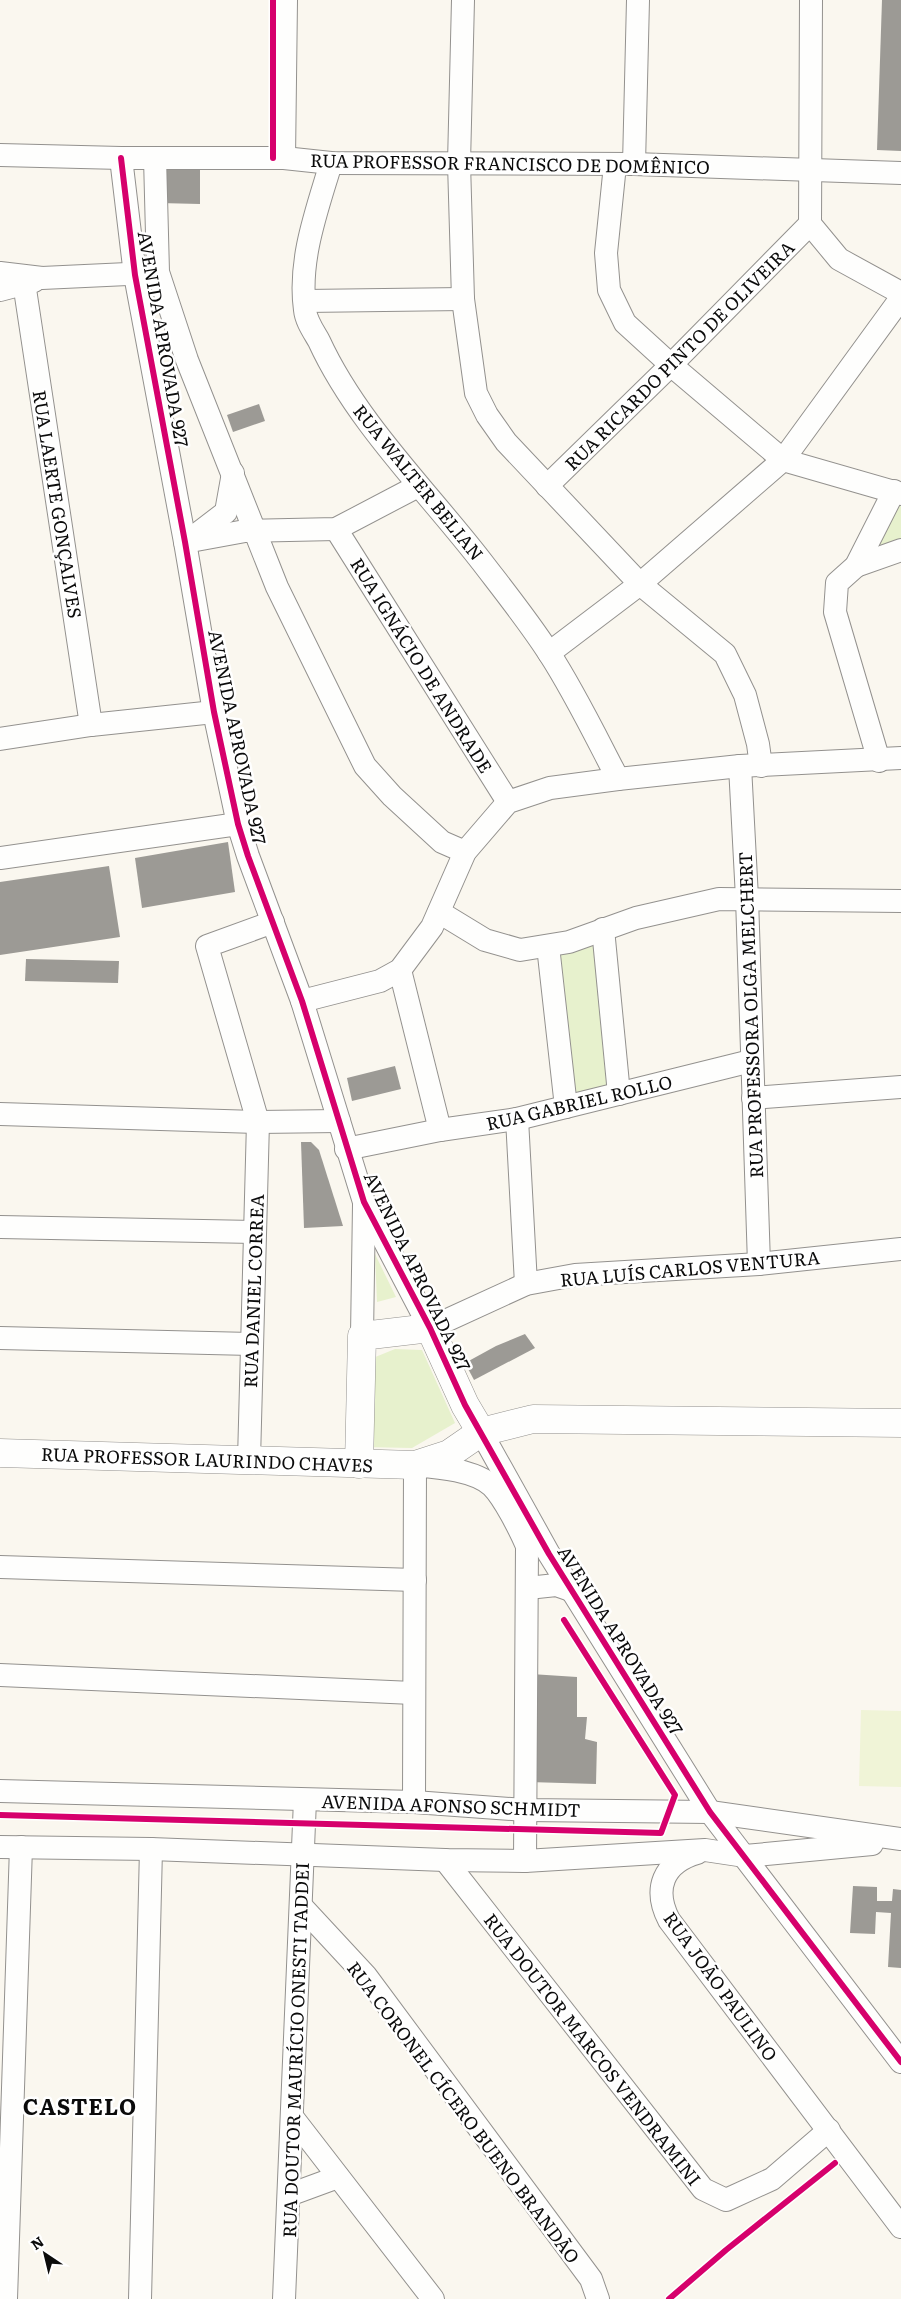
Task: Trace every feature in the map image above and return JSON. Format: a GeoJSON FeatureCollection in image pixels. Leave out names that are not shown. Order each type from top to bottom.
{"type":"FeatureCollection","features":[{"type":"Feature","properties":{"kind":"street"},"geometry":{"type":"LineString","coordinates":[[284,158],[286,0]]}},
{"type":"Feature","properties":{"kind":"street","name":"RUA PROFESSORA OLGA MELCHERT"},"geometry":{"type":"LineString","coordinates":[[463,0],[459,163],[463,298],[476,393],[506,442],[640,584],[725,654],[745,695],[758,744],[750,766],[747,898],[759,1264]]}},
{"type":"Feature","properties":{"kind":"street"},"geometry":{"type":"LineString","coordinates":[[302,1001],[380,981],[400,970],[432,927],[465,852],[508,802],[550,788],[618,779],[750,766],[890,760],[835,612],[837,583],[856,566],[897,493],[783,460],[671,365],[626,323],[609,290],[606,253],[625,165],[638,0]]}},
{"type":"Feature","properties":{"kind":"street"},"geometry":{"type":"LineString","coordinates":[[811,0],[810,224],[839,259],[901,293]]}},
{"type":"Feature","properties":{"kind":"street","name":"RUA PROFESSOR FRANCISCO DE DOMÊNICO"},"geometry":{"type":"LineString","coordinates":[[0,155],[121,158],[284,158],[331,163],[625,165],[901,173]]}},
{"type":"Feature","properties":{"kind":"street","name":"AVENIDA APROVADA 927"},"geometry":{"type":"LineString","coordinates":[[121,158],[135,275],[186,542],[214,712],[238,824],[302,1001],[346,1149],[364,1202],[430,1328],[466,1405],[550,1554],[710,1812],[901,2062]]}},
{"type":"Feature","properties":{"kind":"street"},"geometry":{"type":"LineString","coordinates":[[155,158],[158,272],[187,360],[277,587],[365,766],[392,796],[442,842],[465,852]]}},
{"type":"Feature","properties":{"kind":"street","name":"RUA WALTER BELIAN"},"geometry":{"type":"LineString","coordinates":[[331,163],[312,228],[303,276],[305,312],[341,384],[418,486],[481,561],[549,653],[581,706],[618,779]]}},
{"type":"Feature","properties":{"kind":"street","name":"RUA RICARDO PINTO DE OLIVEIRA"},"geometry":{"type":"LineString","coordinates":[[547,486],[671,365],[810,224]]}},
{"type":"Feature","properties":{"kind":"street"},"geometry":{"type":"LineString","coordinates":[[0,273],[30,279],[135,275],[158,272]]}},
{"type":"Feature","properties":{"kind":"street"},"geometry":{"type":"LineString","coordinates":[[0,290],[30,279]]}},
{"type":"Feature","properties":{"kind":"street","name":"RUA LAERTE GONÇALVES"},"geometry":{"type":"LineString","coordinates":[[30,279],[91,725]]}},
{"type":"Feature","properties":{"kind":"street"},"geometry":{"type":"LineString","coordinates":[[304,301],[463,298]]}},
{"type":"Feature","properties":{"kind":"street"},"geometry":{"type":"LineString","coordinates":[[549,653],[640,584],[783,460],[901,298]]}},
{"type":"Feature","properties":{"kind":"street"},"geometry":{"type":"LineString","coordinates":[[186,542],[226,512],[233,473]]}},
{"type":"Feature","properties":{"kind":"street"},"geometry":{"type":"LineString","coordinates":[[186,542],[245,530],[336,528],[418,486]]}},
{"type":"Feature","properties":{"kind":"street","name":"RUA IGNÁCIO DE ANDRADE"},"geometry":{"type":"LineString","coordinates":[[336,528],[508,802]]}},
{"type":"Feature","properties":{"kind":"street"},"geometry":{"type":"LineString","coordinates":[[856,566],[901,550]]}},
{"type":"Feature","properties":{"kind":"street"},"geometry":{"type":"LineString","coordinates":[[0,739],[91,725],[214,712]]}},
{"type":"Feature","properties":{"kind":"street"},"geometry":{"type":"LineString","coordinates":[[0,858],[238,824]]}},
{"type":"Feature","properties":{"kind":"street"},"geometry":{"type":"LineString","coordinates":[[439,912],[485,940],[520,950],[569,942],[636,918],[720,899],[901,900]]}},
{"type":"Feature","properties":{"kind":"street","name":"RUA DANIEL CORREA"},"geometry":{"type":"LineString","coordinates":[[248,1460],[258,1122],[207,946],[273,922]]}},
{"type":"Feature","properties":{"kind":"street"},"geometry":{"type":"LineString","coordinates":[[603,929],[619,1094]]}},
{"type":"Feature","properties":{"kind":"street"},"geometry":{"type":"LineString","coordinates":[[548,946],[566,1107]]}},
{"type":"Feature","properties":{"kind":"street"},"geometry":{"type":"LineString","coordinates":[[400,970],[440,1130]]}},
{"type":"Feature","properties":{"kind":"street","name":"RUA GABRIEL ROLLO"},"geometry":{"type":"LineString","coordinates":[[346,1149],[440,1130],[517,1119],[751,1061]]}},
{"type":"Feature","properties":{"kind":"street"},"geometry":{"type":"LineString","coordinates":[[753,1098],[901,1088]]}},
{"type":"Feature","properties":{"kind":"street"},"geometry":{"type":"LineString","coordinates":[[0,1114],[258,1122],[339,1121]]}},
{"type":"Feature","properties":{"kind":"street"},"geometry":{"type":"LineString","coordinates":[[517,1119],[526,1284]]}},
{"type":"Feature","properties":{"kind":"street"},"geometry":{"type":"LineString","coordinates":[[359,1464],[364,1202]]}},
{"type":"Feature","properties":{"kind":"street"},"geometry":{"type":"LineString","coordinates":[[0,1227],[254,1232]]}},
{"type":"Feature","properties":{"kind":"street","name":"RUA LUÍS CARLOS VENTURA"},"geometry":{"type":"LineString","coordinates":[[430,1328],[526,1284],[574,1275],[759,1264],[901,1249]]}},
{"type":"Feature","properties":{"kind":"street"},"geometry":{"type":"LineString","coordinates":[[362,1336],[430,1328]]}},
{"type":"Feature","properties":{"kind":"street"},"geometry":{"type":"LineString","coordinates":[[0,1338],[251,1344]]}},
{"type":"Feature","properties":{"kind":"street"},"geometry":{"type":"LineString","coordinates":[[481,1432],[533,1419],[901,1423]]}},
{"type":"Feature","properties":{"kind":"street","name":"RUA PROFESSOR LAURINDO CHAVES"},"geometry":{"type":"LineString","coordinates":[[0,1453],[415,1465],[449,1454],[481,1432]]}},
{"type":"Feature","properties":{"kind":"street"},"geometry":{"type":"LineString","coordinates":[[414,1802],[415,1465],[451,1469],[475,1477],[492,1486],[518,1527],[526,1546],[528,1588],[525,1861]]}},
{"type":"Feature","properties":{"kind":"street"},"geometry":{"type":"LineString","coordinates":[[0,1567],[415,1580]]}},
{"type":"Feature","properties":{"kind":"street"},"geometry":{"type":"LineString","coordinates":[[528,1588],[556,1584],[573,1591]]}},
{"type":"Feature","properties":{"kind":"street"},"geometry":{"type":"LineString","coordinates":[[0,1675],[413,1692]]}},
{"type":"Feature","properties":{"kind":"street","name":"AVENIDA AFONSO SCHMIDT"},"geometry":{"type":"LineString","coordinates":[[0,1791],[414,1802],[525,1810],[710,1812],[901,1840]]}},
{"type":"Feature","properties":{"kind":"street","name":"RUA DOUTOR MAURÍCIO ONESTI TADDEI"},"geometry":{"type":"LineString","coordinates":[[284,2299],[302,1907],[305,1800]]}},
{"type":"Feature","properties":{"kind":"street","name":"AVENIDA AFONSO SCHMIDT"},"geometry":{"type":"LineString","coordinates":[[11,1847],[151,1849],[445,1860],[525,1861],[705,1850],[745,1856],[901,1840]]}},
{"type":"Feature","properties":{"kind":"street"},"geometry":{"type":"LineString","coordinates":[[6,2299],[11,1847]]}},
{"type":"Feature","properties":{"kind":"street"},"geometry":{"type":"LineString","coordinates":[[140,2299],[151,1849]]}},
{"type":"Feature","properties":{"kind":"street","name":"RUA JOÃO PAULINO"},"geometry":{"type":"LineString","coordinates":[[705,1850],[683,1857],[674,1864],[668,1873],[661,1891],[662,1905],[669,1920],[901,2227]]}},
{"type":"Feature","properties":{"kind":"street","name":"RUA DOUTOR MARCOS VENDRAMINI"},"geometry":{"type":"LineString","coordinates":[[445,1860],[703,2189],[726,2200],[752,2190],[772,2179],[829,2130]]}},
{"type":"Feature","properties":{"kind":"street","name":"RUA CORONEL CÍCERO BUENO BRANDÃO"},"geometry":{"type":"LineString","coordinates":[[302,1907],[366,1976],[591,2279],[598,2299]]}},
{"type":"Feature","properties":{"kind":"street"},"geometry":{"type":"LineString","coordinates":[[293,2118],[433,2299]]}},
{"type":"Feature","properties":{"kind":"street"},"geometry":{"type":"LineString","coordinates":[[289,2195],[338,2177]]}},
{"type":"Feature","properties":{"kind":"green space"},"geometry":{"type":"Polygon","coordinates":[[[901,501],[901,546],[871,546],[901,501]]]}},
{"type":"Feature","properties":{"kind":"green space"},"geometry":{"type":"Polygon","coordinates":[[[603,929],[613,1095],[568,1104],[552,949],[603,929]]]}},
{"type":"Feature","properties":{"kind":"green space"},"geometry":{"type":"Polygon","coordinates":[[[375,1254],[396,1297],[377,1302],[375,1254]]]}},
{"type":"Feature","properties":{"kind":"green space"},"geometry":{"type":"Polygon","coordinates":[[[395,1349],[422,1350],[455,1423],[412,1448],[364,1447],[368,1360],[395,1349]]]}},
{"type":"Feature","properties":{"kind":"green space"},"geometry":{"type":"Polygon","coordinates":[[[861,1710],[901,1711],[901,1787],[859,1786],[861,1710]]]}},
{"type":"Feature","properties":{"kind":"building"},"geometry":{"type":"Polygon","coordinates":[[[882,0],[901,0],[901,151],[877,150],[882,0]]]}},
{"type":"Feature","properties":{"kind":"building"},"geometry":{"type":"Polygon","coordinates":[[[166,170],[200,170],[200,204],[159,203],[166,170]]]}},
{"type":"Feature","properties":{"kind":"building"},"geometry":{"type":"Polygon","coordinates":[[[259,404],[265,421],[233,432],[227,415],[259,404]]]}},
{"type":"Feature","properties":{"kind":"building"},"geometry":{"type":"Polygon","coordinates":[[[228,842],[235,892],[142,908],[135,858],[228,842]]]}},
{"type":"Feature","properties":{"kind":"building"},"geometry":{"type":"Polygon","coordinates":[[[109,866],[120,937],[0,955],[0,882],[109,866]]]}},
{"type":"Feature","properties":{"kind":"building"},"geometry":{"type":"Polygon","coordinates":[[[26,959],[119,961],[118,983],[25,981],[26,959]]]}},
{"type":"Feature","properties":{"kind":"building"},"geometry":{"type":"Polygon","coordinates":[[[395,1066],[401,1089],[352,1101],[347,1078],[395,1066]]]}},
{"type":"Feature","properties":{"kind":"building"},"geometry":{"type":"Polygon","coordinates":[[[301,1142],[311,1142],[319,1150],[343,1226],[304,1228],[301,1142]]]}},
{"type":"Feature","properties":{"kind":"building"},"geometry":{"type":"Polygon","coordinates":[[[525,1334],[535,1348],[474,1380],[465,1363],[496,1346],[525,1334]]]}},
{"type":"Feature","properties":{"kind":"building"},"geometry":{"type":"Polygon","coordinates":[[[531,1674],[577,1677],[577,1717],[587,1717],[585,1739],[597,1742],[596,1784],[529,1782],[531,1674]]]}},
{"type":"Feature","properties":{"kind":"building"},"geometry":{"type":"Polygon","coordinates":[[[853,1886],[877,1887],[877,1901],[892,1901],[893,1889],[901,1890],[901,1968],[888,1967],[891,1913],[876,1912],[875,1934],[850,1933],[853,1886]]]}},
{"type":"Feature","properties":{"kind":"cycle path"},"geometry":{"type":"LineString","coordinates":[[273,0],[273,158]]}},
{"type":"Feature","properties":{"kind":"cycle path"},"geometry":{"type":"LineString","coordinates":[[121,158],[135,275],[185,542],[214,712],[238,824],[302,1001],[364,1202],[430,1328],[465,1405],[549,1554],[710,1812],[901,2062]]}},
{"type":"Feature","properties":{"kind":"cycle path"},"geometry":{"type":"LineString","coordinates":[[0,1815],[661,1833],[675,1795],[564,1620]]}},
{"type":"Feature","properties":{"kind":"cycle path"},"geometry":{"type":"LineString","coordinates":[[669,2299],[726,2250],[835,2163]]}},
{"type":"Feature","properties":{"kind":"district","name":"CASTELO"},"geometry":{"type":"Point","coordinates":[80,2105]}}]}
